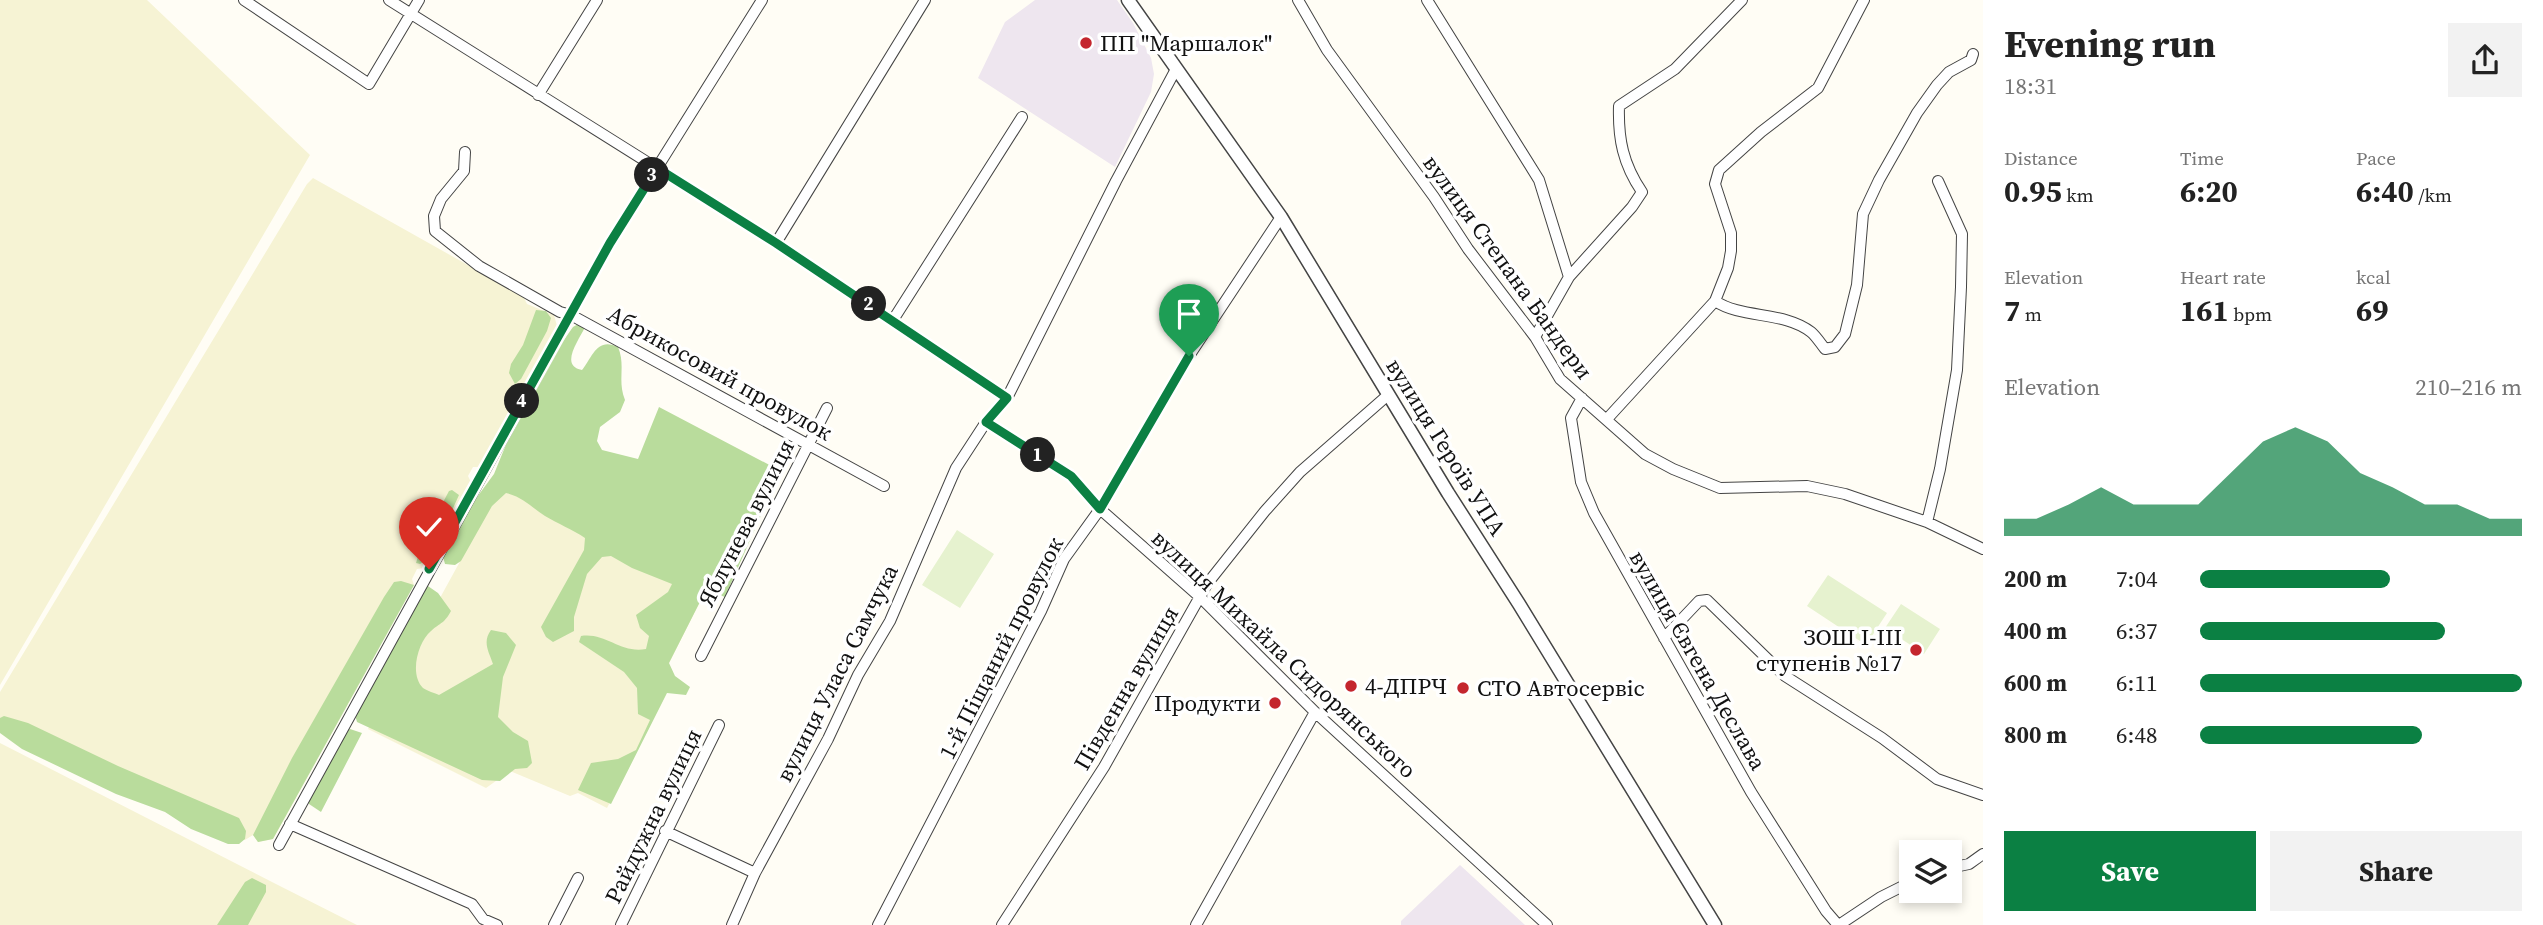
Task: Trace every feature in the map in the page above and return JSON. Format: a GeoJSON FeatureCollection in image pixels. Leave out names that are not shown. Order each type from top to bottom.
{"type":"FeatureCollection","features":[{"type":"Feature","properties":{"kind":"street"},"geometry":{"type":"LineString","coordinates":[[244,0],[369,84],[419,0]]}},
{"type":"Feature","properties":{"kind":"street"},"geometry":{"type":"LineString","coordinates":[[389,0],[776,243],[1007,398]]}},
{"type":"Feature","properties":{"kind":"street"},"geometry":{"type":"LineString","coordinates":[[538,95],[597,0]]}},
{"type":"Feature","properties":{"kind":"street"},"geometry":{"type":"LineString","coordinates":[[279,845],[610,243],[762,0]]}},
{"type":"Feature","properties":{"kind":"street"},"geometry":{"type":"LineString","coordinates":[[776,243],[925,0]]}},
{"type":"Feature","properties":{"kind":"street","name":"вулиця Героїв УПА"},"geometry":{"type":"LineString","coordinates":[[1128,0],[1281,217],[1715,925]]}},
{"type":"Feature","properties":{"kind":"street","name":"вулиця Степана Бандери"},"geometry":{"type":"LineString","coordinates":[[1298,0],[1327,50],[1434,197],[1468,249],[1535,337],[1560,379],[1645,453],[1673,469],[1720,488],[1807,486],[1845,494],[1927,522],[1983,549]]}},
{"type":"Feature","properties":{"kind":"street"},"geometry":{"type":"LineString","coordinates":[[1427,0],[1539,180],[1569,277]]}},
{"type":"Feature","properties":{"kind":"street"},"geometry":{"type":"LineString","coordinates":[[1535,337],[1569,277],[1632,207],[1642,192],[1633,180],[1618,134],[1619,106],[1675,68],[1742,0]]}},
{"type":"Feature","properties":{"kind":"street"},"geometry":{"type":"LineString","coordinates":[[1607,419],[1715,301],[1728,268],[1731,251],[1731,233],[1716,184],[1719,170],[1818,88],[1864,0]]}},
{"type":"Feature","properties":{"kind":"street"},"geometry":{"type":"LineString","coordinates":[[1715,301],[1726,308],[1790,322],[1809,331],[1825,349],[1835,347],[1845,334],[1857,285],[1864,214],[1879,180],[1917,113],[1937,85],[1949,72],[1971,60],[1973,54]]}},
{"type":"Feature","properties":{"kind":"street","name":"вулиця Уласа Самчука"},"geometry":{"type":"LineString","coordinates":[[732,925],[755,873],[828,739],[858,675],[890,621],[956,468],[986,422],[1007,398],[1116,181],[1176,69]]}},
{"type":"Feature","properties":{"kind":"street"},"geometry":{"type":"LineString","coordinates":[[893,320],[1022,117]]}},
{"type":"Feature","properties":{"kind":"street","name":"Абрикосовий провулок"},"geometry":{"type":"LineString","coordinates":[[465,152],[464,171],[442,199],[434,216],[435,231],[479,266],[884,485]]}},
{"type":"Feature","properties":{"kind":"street"},"geometry":{"type":"LineString","coordinates":[[1927,522],[1940,469],[1957,370],[1961,287],[1962,234],[1938,181]]}},
{"type":"Feature","properties":{"kind":"street","name":"1-й Піщаний провулок"},"geometry":{"type":"LineString","coordinates":[[878,925],[1041,611],[1064,559],[1100,509],[1189,356],[1281,217]]}},
{"type":"Feature","properties":{"kind":"street","name":"Південна вулиця"},"geometry":{"type":"LineString","coordinates":[[1002,925],[1104,767],[1207,584],[1300,472],[1388,395]]}},
{"type":"Feature","properties":{"kind":"street","name":"вулиця Євгена Деслава"},"geometry":{"type":"LineString","coordinates":[[1581,398],[1571,418],[1581,482],[1594,513],[1751,792],[1826,911],[1839,925],[1899,888]]}},
{"type":"Feature","properties":{"kind":"street","name":"Яблунева вулиця"},"geometry":{"type":"LineString","coordinates":[[701,656],[827,408]]}},
{"type":"Feature","properties":{"kind":"street","name":"вулиця Михайла Сидорянського"},"geometry":{"type":"LineString","coordinates":[[986,422],[1071,476],[1100,509],[1201,598],[1315,712],[1547,925]]}},
{"type":"Feature","properties":{"kind":"street"},"geometry":{"type":"LineString","coordinates":[[1664,638],[1699,601],[1707,600],[1785,676],[1882,738],[1937,779],[1983,795]]}},
{"type":"Feature","properties":{"kind":"street"},"geometry":{"type":"LineString","coordinates":[[1196,925],[1315,712]]}},
{"type":"Feature","properties":{"kind":"street","name":"Райдужна вулиця"},"geometry":{"type":"LineString","coordinates":[[621,925],[719,725]]}},
{"type":"Feature","properties":{"kind":"street"},"geometry":{"type":"LineString","coordinates":[[290,824],[472,904],[483,919],[497,925]]}},
{"type":"Feature","properties":{"kind":"street"},"geometry":{"type":"LineString","coordinates":[[665,831],[755,873]]}},
{"type":"Feature","properties":{"kind":"street"},"geometry":{"type":"LineString","coordinates":[[1962,865],[1983,854]]}},
{"type":"Feature","properties":{"kind":"street"},"geometry":{"type":"LineString","coordinates":[[554,925],[579,878]]}},
{"type":"Feature","properties":{"kind":"shaded area"},"geometry":{"type":"Polygon","coordinates":[[[0,0],[147,0],[310,155],[0,685],[0,0]]]}},
{"type":"Feature","properties":{"kind":"shaded area","name":"ПП \"Маршалок\""},"geometry":{"type":"Polygon","coordinates":[[[1035,0],[1117,0],[1133,23],[1151,58],[1154,74],[1151,92],[1115,167],[978,78],[1005,22],[1035,0]]]}},
{"type":"Feature","properties":{"kind":"shaded area"},"geometry":{"type":"Polygon","coordinates":[[[313,178],[523,296],[527,304],[554,315],[557,326],[479,467],[473,467],[468,476],[471,482],[424,568],[417,569],[412,579],[414,585],[273,839],[258,842],[253,835],[245,840],[0,728],[0,692],[313,178]]]}},
{"type":"Feature","properties":{"kind":"shaded area"},"geometry":{"type":"Polygon","coordinates":[[[502,485],[712,578],[656,689],[664,698],[607,808],[578,793],[570,796],[510,771],[486,788],[368,729],[502,485]]]}},
{"type":"Feature","properties":{"kind":"shaded area"},"geometry":{"type":"Polygon","coordinates":[[[0,743],[272,882],[357,925],[0,925],[0,743]]]}},
{"type":"Feature","properties":{"kind":"shaded area"},"geometry":{"type":"Polygon","coordinates":[[[1460,865],[1525,925],[1401,925],[1401,921],[1460,865]]]}},
{"type":"Feature","properties":{"kind":"green space"},"geometry":{"type":"Polygon","coordinates":[[[536,310],[546,311],[551,318],[547,331],[521,379],[515,384],[509,373],[511,364],[523,345],[536,310]]]}},
{"type":"Feature","properties":{"kind":"green space"},"geometry":{"type":"Polygon","coordinates":[[[580,323],[585,327],[571,358],[575,368],[582,370],[596,350],[605,344],[618,347],[620,354],[625,400],[620,412],[600,427],[597,441],[602,450],[638,459],[659,407],[777,469],[773,488],[725,597],[706,590],[669,663],[675,676],[690,687],[686,695],[667,693],[611,804],[578,790],[591,763],[618,759],[636,750],[650,720],[638,714],[637,688],[624,672],[579,642],[581,636],[590,636],[629,649],[646,649],[649,636],[640,628],[636,615],[668,592],[672,584],[632,568],[611,556],[602,557],[587,574],[574,617],[574,631],[553,642],[546,637],[541,627],[584,550],[585,538],[506,493],[492,506],[461,561],[455,565],[445,564],[442,553],[455,527],[494,474],[518,415],[561,344],[573,327],[580,323]]]}},
{"type":"Feature","properties":{"kind":"green space"},"geometry":{"type":"Polygon","coordinates":[[[452,490],[459,495],[431,557],[420,564],[416,563],[423,540],[452,490]]]}},
{"type":"Feature","properties":{"kind":"green space"},"geometry":{"type":"Polygon","coordinates":[[[957,530],[994,554],[960,608],[922,585],[957,530]]]}},
{"type":"Feature","properties":{"kind":"green space"},"geometry":{"type":"Polygon","coordinates":[[[1828,575],[1887,613],[1866,645],[1807,606],[1828,575]]]}},
{"type":"Feature","properties":{"kind":"green space"},"geometry":{"type":"Polygon","coordinates":[[[394,582],[414,585],[273,839],[258,842],[253,835],[292,758],[384,597],[394,582]]]}},
{"type":"Feature","properties":{"kind":"green space"},"geometry":{"type":"Polygon","coordinates":[[[425,584],[438,593],[451,611],[444,621],[426,636],[419,650],[416,667],[423,688],[439,695],[493,664],[487,643],[491,630],[506,633],[516,645],[503,677],[498,717],[513,732],[528,741],[532,763],[527,768],[515,769],[500,781],[482,780],[357,722],[355,715],[425,584]]]}},
{"type":"Feature","properties":{"kind":"green space"},"geometry":{"type":"Polygon","coordinates":[[[1901,604],[1940,629],[1924,654],[1885,628],[1901,604]]]}},
{"type":"Feature","properties":{"kind":"green space"},"geometry":{"type":"Polygon","coordinates":[[[4,716],[28,723],[118,766],[239,818],[246,831],[245,839],[239,844],[228,844],[191,829],[165,812],[116,794],[22,749],[0,733],[0,718],[4,716]]]}},
{"type":"Feature","properties":{"kind":"green space"},"geometry":{"type":"Polygon","coordinates":[[[350,729],[362,733],[321,812],[308,801],[346,731],[350,729]]]}},
{"type":"Feature","properties":{"kind":"green space"},"geometry":{"type":"Polygon","coordinates":[[[252,878],[266,885],[266,892],[248,925],[217,925],[245,882],[252,878]]]}},
{"type":"Feature","properties":{"kind":"place","name":"ПП \"Маршалок\""},"geometry":{"type":"Point","coordinates":[1086,43]}},
{"type":"Feature","properties":{"kind":"place","name":"ЗОШ І-ІІІ ступенів №17"},"geometry":{"type":"Point","coordinates":[1916,650]}},
{"type":"Feature","properties":{"kind":"place","name":"4-ДПРЧ"},"geometry":{"type":"Point","coordinates":[1351,686]}},
{"type":"Feature","properties":{"kind":"place","name":"СТО Автосервіс"},"geometry":{"type":"Point","coordinates":[1463,688]}},
{"type":"Feature","properties":{"kind":"place","name":"Продукти"},"geometry":{"type":"Point","coordinates":[1275,703]}},
{"type":"Feature","properties":{"kind":"route"},"geometry":{"type":"LineString","coordinates":[[429,569],[610,243],[657,168],[776,243],[1007,398],[986,422],[1071,476],[1100,509],[1189,356]]}}]}
